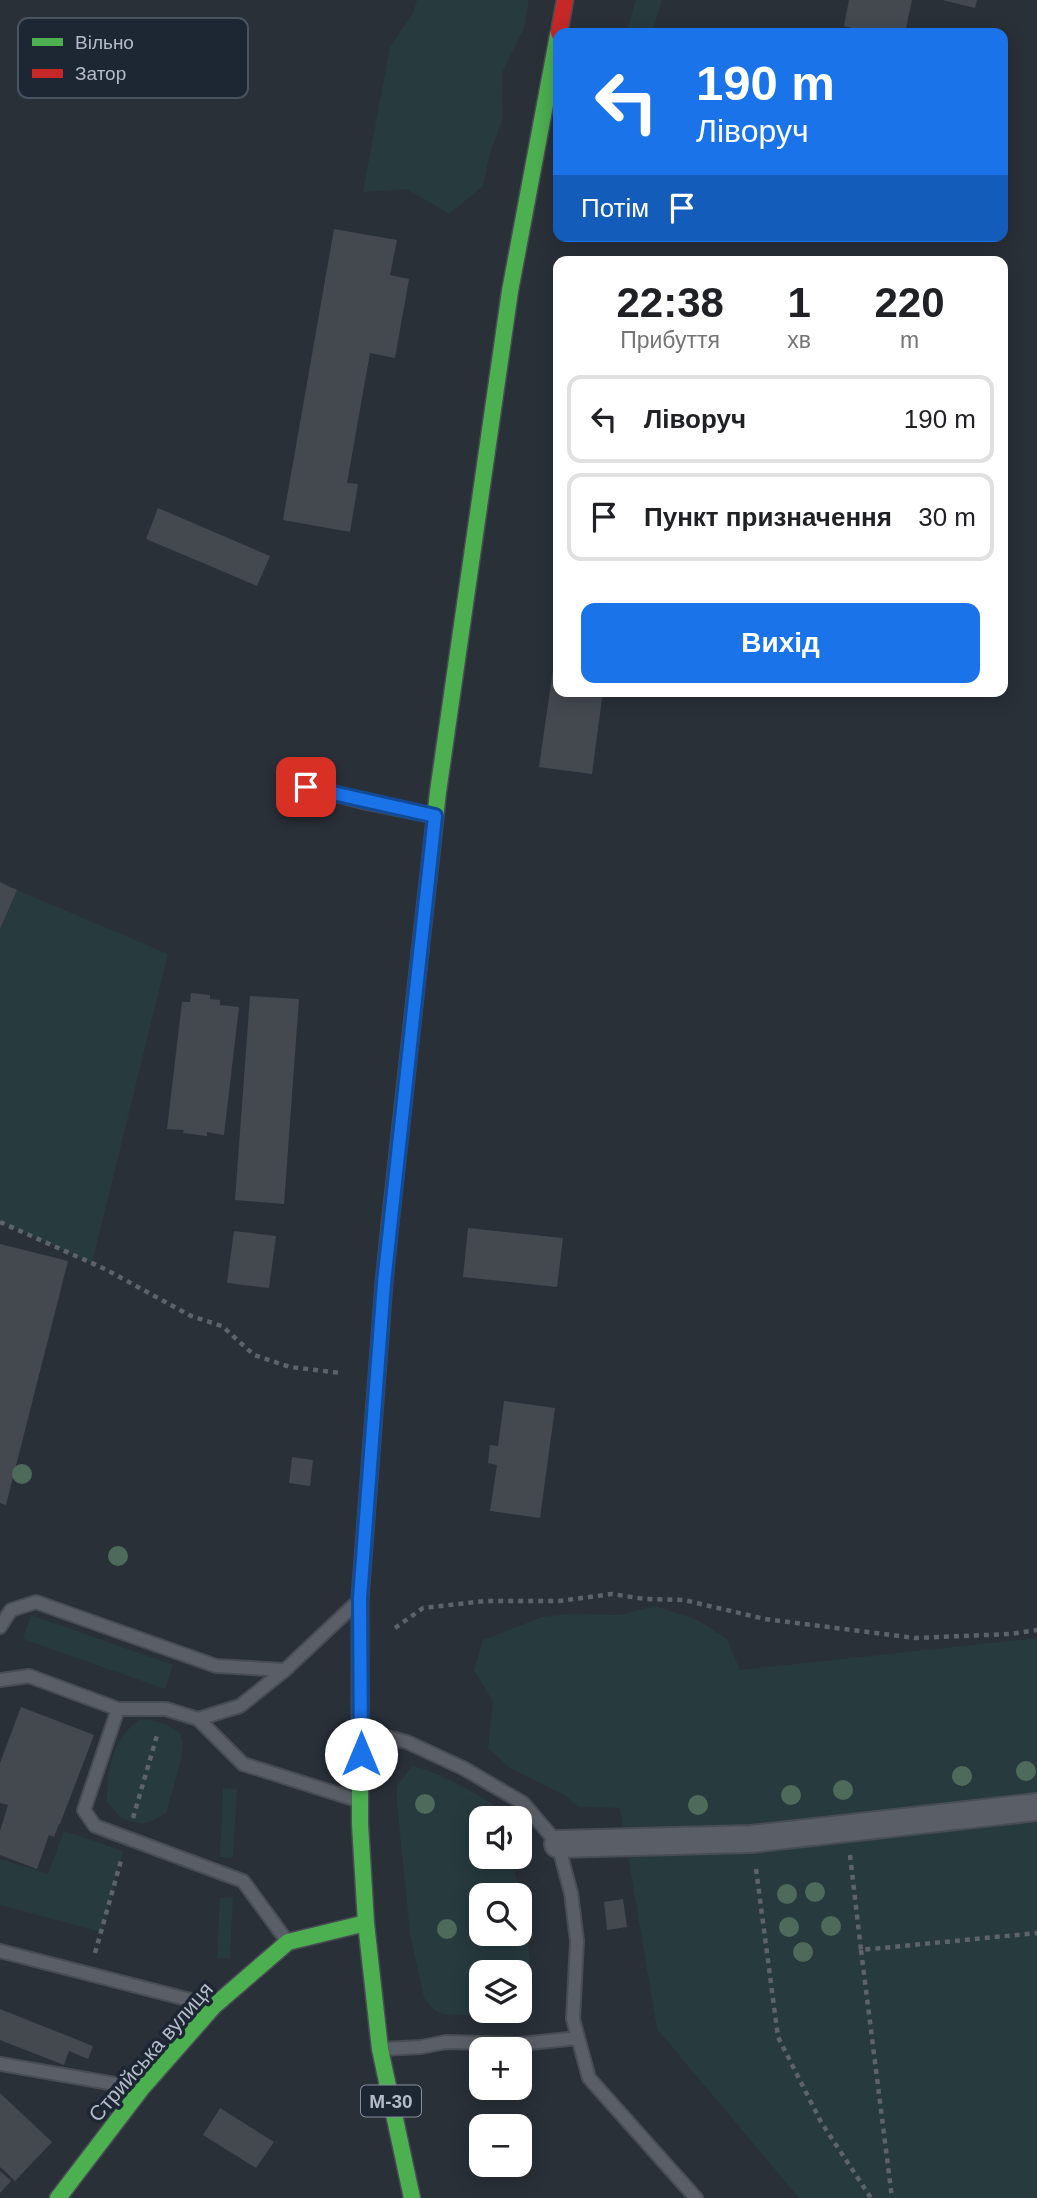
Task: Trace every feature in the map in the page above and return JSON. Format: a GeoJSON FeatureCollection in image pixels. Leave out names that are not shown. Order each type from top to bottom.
{"type":"FeatureCollection","features":[{"type":"Feature","properties":{"kind":"main road","name":"М-30"},"geometry":{"type":"LineString","coordinates":[[560,28],[565,0]]}},
{"type":"Feature","properties":{"kind":"main road","name":"М-30"},"geometry":{"type":"LineString","coordinates":[[412,2198],[380,2049],[366,1923],[360,1824],[360,1598],[384,1283],[435,816],[510,291],[553,65]]}},
{"type":"Feature","properties":{"kind":"main road","name":"Стрийська вулиця"},"geometry":{"type":"LineString","coordinates":[[58,2198],[142,2088],[214,2006],[288,1942],[366,1923]]}},
{"type":"Feature","properties":{"kind":"street"},"geometry":{"type":"LineString","coordinates":[[558,1844],[751,1839],[1037,1807]]}},
{"type":"Feature","properties":{"kind":"lane"},"geometry":{"type":"LineString","coordinates":[[285,782],[368,803],[435,816]]}},
{"type":"Feature","properties":{"kind":"lane"},"geometry":{"type":"LineString","coordinates":[[198,1719],[240,1706],[285,1670],[360,1598]]}},
{"type":"Feature","properties":{"kind":"lane"},"geometry":{"type":"LineString","coordinates":[[0,1627],[11,1610],[36,1602],[216,1666],[285,1670]]}},
{"type":"Feature","properties":{"kind":"lane"},"geometry":{"type":"LineString","coordinates":[[0,1680],[29,1676],[118,1709],[166,1709],[198,1719],[243,1764],[361,1801]]}},
{"type":"Feature","properties":{"kind":"lane"},"geometry":{"type":"LineString","coordinates":[[118,1709],[84,1810],[95,1826],[243,1881],[288,1942]]}},
{"type":"Feature","properties":{"kind":"lane"},"geometry":{"type":"LineString","coordinates":[[362,1731],[407,1742],[463,1768],[523,1803],[558,1844],[571,1893],[577,1941],[573,2019],[589,2078],[696,2198]]}},
{"type":"Feature","properties":{"kind":"lane"},"geometry":{"type":"LineString","coordinates":[[0,1951],[214,2006]]}},
{"type":"Feature","properties":{"kind":"lane"},"geometry":{"type":"LineString","coordinates":[[380,2049],[421,2047],[446,2042],[520,2044],[578,2038]]}},
{"type":"Feature","properties":{"kind":"lane"},"geometry":{"type":"LineString","coordinates":[[0,2064],[142,2088]]}},
{"type":"Feature","properties":{"kind":"path"},"geometry":{"type":"LineString","coordinates":[[0,1222],[105,1269],[191,1317],[222,1326],[254,1355],[290,1367],[377,1378]]}},
{"type":"Feature","properties":{"kind":"path"},"geometry":{"type":"LineString","coordinates":[[361,1630],[396,1628],[423,1608],[485,1601],[559,1601],[612,1594],[646,1599],[684,1600],[765,1619],[915,1638],[1010,1634],[1037,1630]]}},
{"type":"Feature","properties":{"kind":"path"},"geometry":{"type":"LineString","coordinates":[[132,1822],[161,1722]]}},
{"type":"Feature","properties":{"kind":"path"},"geometry":{"type":"LineString","coordinates":[[847,1828],[892,2198]]}},
{"type":"Feature","properties":{"kind":"path"},"geometry":{"type":"LineString","coordinates":[[751,1839],[778,2037],[821,2122],[871,2198]]}},
{"type":"Feature","properties":{"kind":"path"},"geometry":{"type":"LineString","coordinates":[[90,1975],[123,1851]]}},
{"type":"Feature","properties":{"kind":"path"},"geometry":{"type":"LineString","coordinates":[[860,1950],[1037,1933]]}},
{"type":"Feature","properties":{"kind":"green space"},"geometry":{"type":"Polygon","coordinates":[[[417,0],[529,0],[524,28],[502,73],[503,118],[490,153],[483,186],[449,214],[407,189],[363,192],[390,47],[413,13],[417,0]]]}},
{"type":"Feature","properties":{"kind":"green space"},"geometry":{"type":"Polygon","coordinates":[[[636,0],[662,0],[654,28],[628,28],[636,0]]]}},
{"type":"Feature","properties":{"kind":"green space"},"geometry":{"type":"Polygon","coordinates":[[[17,890],[168,954],[92,1263],[0,1222],[0,929],[17,890]]]}},
{"type":"Feature","properties":{"kind":"green space"},"geometry":{"type":"Polygon","coordinates":[[[655,1606],[697,1620],[727,1639],[740,1670],[1037,1638],[1037,2198],[799,2198],[657,2029],[620,1808],[579,1807],[564,1795],[510,1768],[488,1748],[493,1702],[474,1670],[483,1640],[542,1617],[571,1614],[620,1615],[655,1606]]]}},
{"type":"Feature","properties":{"kind":"green space"},"geometry":{"type":"Polygon","coordinates":[[[31,1615],[173,1665],[165,1689],[23,1639],[31,1615]]]}},
{"type":"Feature","properties":{"kind":"green space"},"geometry":{"type":"Polygon","coordinates":[[[140,1719],[171,1727],[180,1733],[183,1743],[166,1813],[141,1824],[121,1818],[107,1802],[108,1778],[113,1756],[123,1736],[140,1719]]]}},
{"type":"Feature","properties":{"kind":"green space"},"geometry":{"type":"Polygon","coordinates":[[[412,1766],[435,1773],[496,1806],[469,1806],[469,1869],[514,1869],[518,1883],[469,1883],[469,1946],[528,1946],[530,1960],[469,1960],[469,2015],[443,2014],[434,2010],[424,1998],[410,1933],[397,1785],[412,1766]]]}},
{"type":"Feature","properties":{"kind":"green space"},"geometry":{"type":"Polygon","coordinates":[[[223,1788],[237,1789],[233,1858],[220,1857],[223,1788]]]}},
{"type":"Feature","properties":{"kind":"green space"},"geometry":{"type":"Polygon","coordinates":[[[64,1831],[123,1851],[102,1932],[0,1905],[0,1859],[48,1874],[64,1831]]]}},
{"type":"Feature","properties":{"kind":"green space"},"geometry":{"type":"Polygon","coordinates":[[[220,1898],[233,1898],[230,1959],[217,1958],[220,1898]]]}},
{"type":"Feature","properties":{"kind":"building"},"geometry":{"type":"Polygon","coordinates":[[[849,0],[912,0],[906,28],[844,26],[849,0]]]}},
{"type":"Feature","properties":{"kind":"building"},"geometry":{"type":"Polygon","coordinates":[[[942,0],[977,0],[975,8],[942,0]]]}},
{"type":"Feature","properties":{"kind":"building"},"geometry":{"type":"Polygon","coordinates":[[[334,229],[397,240],[390,275],[409,279],[395,358],[370,353],[347,483],[358,484],[350,532],[283,520],[334,229]]]}},
{"type":"Feature","properties":{"kind":"building"},"geometry":{"type":"Polygon","coordinates":[[[158,508],[270,556],[257,586],[146,539],[158,508]]]}},
{"type":"Feature","properties":{"kind":"building"},"geometry":{"type":"Polygon","coordinates":[[[553,670],[553,697],[602,697],[592,774],[539,767],[553,670]]]}},
{"type":"Feature","properties":{"kind":"building"},"geometry":{"type":"Polygon","coordinates":[[[0,882],[17,890],[0,929],[0,882]]]}},
{"type":"Feature","properties":{"kind":"building"},"geometry":{"type":"Polygon","coordinates":[[[191,993],[210,995],[210,999],[220,1000],[220,1005],[239,1007],[224,1135],[207,1132],[207,1136],[167,1129],[182,1002],[190,1002],[191,993]]]}},
{"type":"Feature","properties":{"kind":"building"},"geometry":{"type":"Polygon","coordinates":[[[250,996],[299,999],[284,1204],[235,1200],[250,996]]]}},
{"type":"Feature","properties":{"kind":"building"},"geometry":{"type":"Polygon","coordinates":[[[468,1228],[563,1238],[557,1287],[463,1277],[468,1228]]]}},
{"type":"Feature","properties":{"kind":"building"},"geometry":{"type":"Polygon","coordinates":[[[234,1231],[276,1236],[269,1288],[227,1283],[234,1231]]]}},
{"type":"Feature","properties":{"kind":"building"},"geometry":{"type":"Polygon","coordinates":[[[0,1244],[68,1261],[6,1505],[0,1503],[0,1244]]]}},
{"type":"Feature","properties":{"kind":"building"},"geometry":{"type":"Polygon","coordinates":[[[504,1401],[555,1408],[540,1518],[490,1511],[497,1465],[488,1463],[490,1445],[498,1446],[504,1401]]]}},
{"type":"Feature","properties":{"kind":"building"},"geometry":{"type":"Polygon","coordinates":[[[292,1457],[313,1460],[310,1486],[289,1483],[292,1457]]]}},
{"type":"Feature","properties":{"kind":"building"},"geometry":{"type":"Polygon","coordinates":[[[21,1707],[94,1735],[60,1824],[54,1837],[49,1835],[37,1869],[0,1855],[0,1831],[8,1805],[0,1803],[0,1763],[21,1707]]]}},
{"type":"Feature","properties":{"kind":"building"},"geometry":{"type":"Polygon","coordinates":[[[623,1899],[627,1927],[607,1930],[604,1902],[623,1899]]]}},
{"type":"Feature","properties":{"kind":"building"},"geometry":{"type":"Polygon","coordinates":[[[0,2009],[93,2046],[88,2059],[69,2051],[64,2065],[0,2040],[0,2009]]]}},
{"type":"Feature","properties":{"kind":"building"},"geometry":{"type":"Polygon","coordinates":[[[0,2093],[52,2142],[15,2181],[0,2167],[0,2093]]]}},
{"type":"Feature","properties":{"kind":"building"},"geometry":{"type":"Polygon","coordinates":[[[220,2108],[274,2142],[256,2168],[203,2135],[220,2108]]]}},
{"type":"Feature","properties":{"kind":"building"},"geometry":{"type":"Polygon","coordinates":[[[0,2171],[11,2181],[0,2193],[0,2171]]]}},
{"type":"Feature","properties":{"kind":"traffic: fast"},"geometry":{"type":"LineString","coordinates":[[420,952],[438,792],[510,291],[553,62]]}},
{"type":"Feature","properties":{"kind":"traffic: fast"},"geometry":{"type":"LineString","coordinates":[[390,1224],[360,1598],[360,1824],[366,1923],[380,2049],[412,2198]]}},
{"type":"Feature","properties":{"kind":"traffic: fast"},"geometry":{"type":"LineString","coordinates":[[58,2198],[142,2088],[214,2006],[288,1942],[366,1923]]}},
{"type":"Feature","properties":{"kind":"traffic: jam"},"geometry":{"type":"LineString","coordinates":[[560,28],[565,0]]}},
{"type":"Feature","properties":{"kind":"traffic: jam"},"geometry":{"type":"LineString","coordinates":[[390,1224],[420,952]]}},
{"type":"Feature","properties":{"kind":"route"},"geometry":{"type":"LineString","coordinates":[[306,787],[435,816],[384,1283],[360,1598],[361,1754]]}}]}
